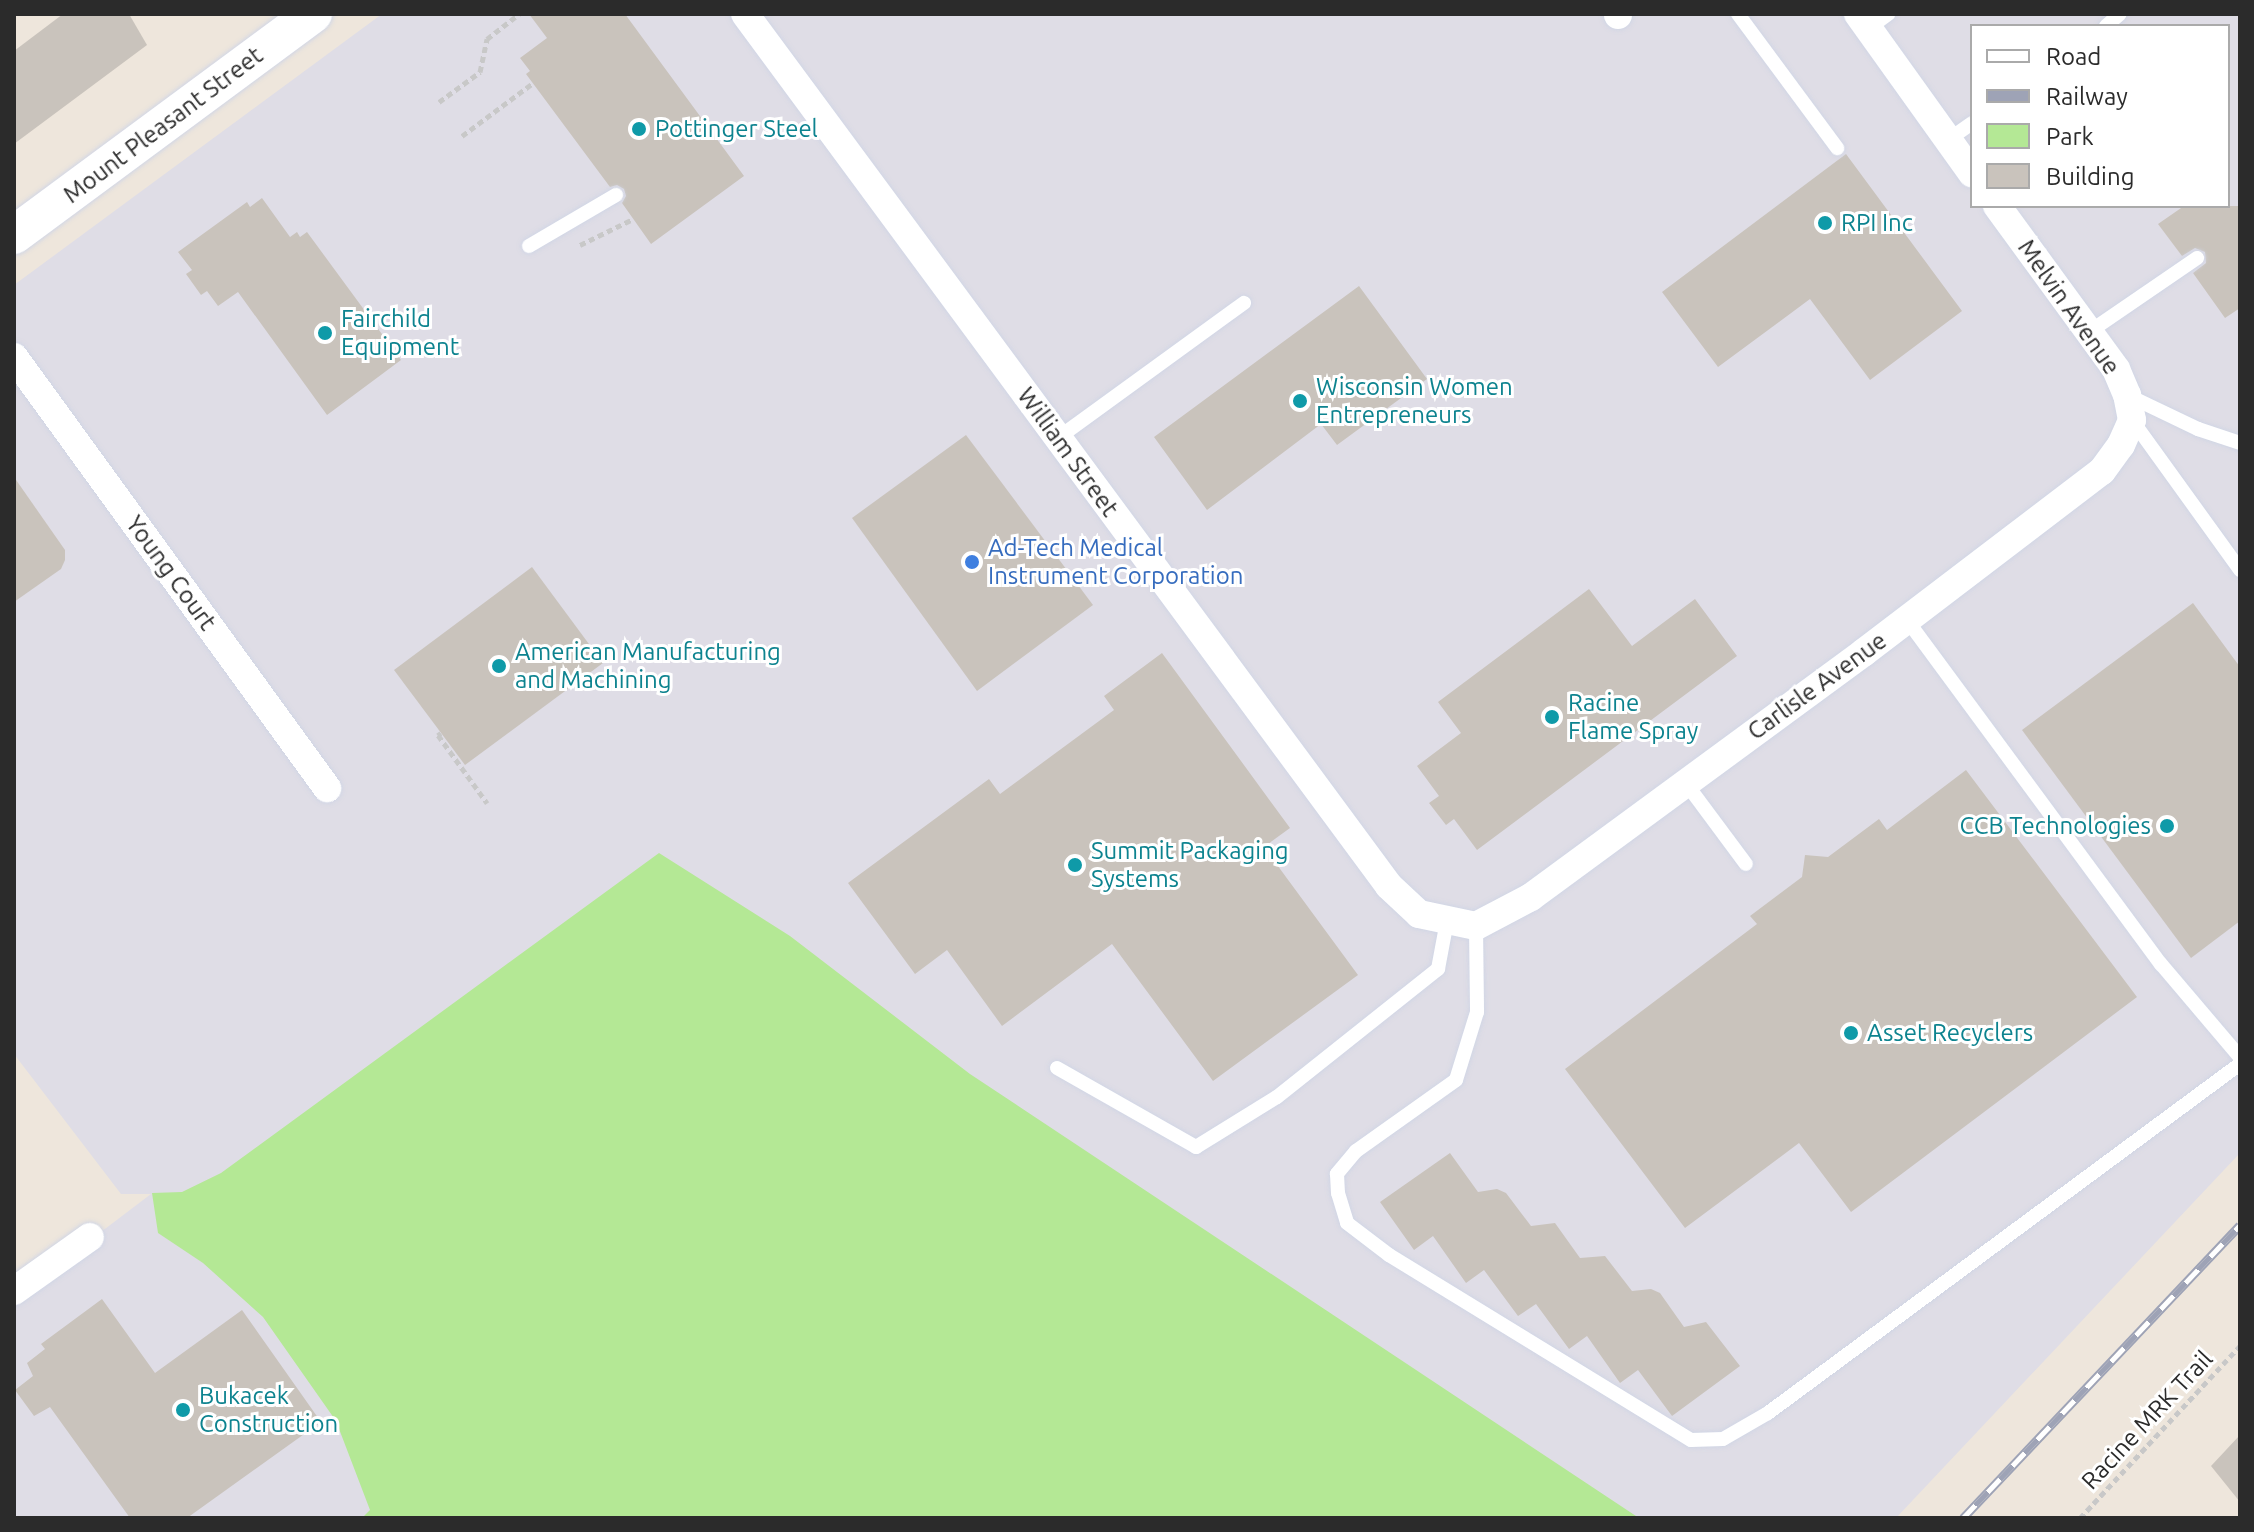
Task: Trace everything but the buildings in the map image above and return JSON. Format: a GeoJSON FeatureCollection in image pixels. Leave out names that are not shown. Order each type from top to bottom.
{"type":"FeatureCollection","features":[{"type":"Feature","properties":{"kind":"street","name":"Mount Pleasant Street"},"geometry":{"type":"LineString","coordinates":[[14,235],[313,14]]}},
{"type":"Feature","properties":{"kind":"street","name":"William Street"},"geometry":{"type":"LineString","coordinates":[[745,14],[1389,886],[1419,914],[1476,926]]}},
{"type":"Feature","properties":{"kind":"street"},"geometry":{"type":"LineString","coordinates":[[1872,19],[1970,170]]}},
{"type":"Feature","properties":{"kind":"street","name":"Melvin Avenue"},"geometry":{"type":"LineString","coordinates":[[1998,208],[2116,369],[2129,407]]}},
{"type":"Feature","properties":{"kind":"street","name":"Young Court"},"geometry":{"type":"LineString","coordinates":[[14,357],[327,788]]}},
{"type":"Feature","properties":{"kind":"street","name":"Carlisle Avenue"},"geometry":{"type":"LineString","coordinates":[[1476,926],[1531,897],[1907,620],[2102,471],[2121,445],[2129,407]]}},
{"type":"Feature","properties":{"kind":"street"},"geometry":{"type":"LineString","coordinates":[[14,1291],[90,1237]]}},
{"type":"Feature","properties":{"kind":"lane"},"geometry":{"type":"LineString","coordinates":[[1738,14],[1837,148]]}},
{"type":"Feature","properties":{"kind":"lane"},"geometry":{"type":"LineString","coordinates":[[1948,140],[1970,124]]}},
{"type":"Feature","properties":{"kind":"lane"},"geometry":{"type":"LineString","coordinates":[[529,246],[616,195]]}},
{"type":"Feature","properties":{"kind":"lane"},"geometry":{"type":"LineString","coordinates":[[2089,332],[2197,258]]}},
{"type":"Feature","properties":{"kind":"lane"},"geometry":{"type":"LineString","coordinates":[[1058,438],[1244,303]]}},
{"type":"Feature","properties":{"kind":"lane"},"geometry":{"type":"LineString","coordinates":[[2129,407],[2240,443]]}},
{"type":"Feature","properties":{"kind":"lane","name":"Melvin Avenue"},"geometry":{"type":"LineString","coordinates":[[2129,407],[2240,570]]}},
{"type":"Feature","properties":{"kind":"lane"},"geometry":{"type":"LineString","coordinates":[[1907,620],[2161,964],[2240,1057]]}},
{"type":"Feature","properties":{"kind":"lane"},"geometry":{"type":"LineString","coordinates":[[1685,782],[1746,864]]}},
{"type":"Feature","properties":{"kind":"lane"},"geometry":{"type":"LineString","coordinates":[[1057,1068],[1196,1147],[1277,1097],[1438,969],[1447,921]]}},
{"type":"Feature","properties":{"kind":"lane"},"geometry":{"type":"LineString","coordinates":[[1476,926],[1477,1012],[1456,1080],[1356,1151],[1337,1174],[1338,1193],[1347,1223],[1389,1255],[1691,1440],[1723,1439],[1768,1413],[2240,1064]]}},
{"type":"Feature","properties":{"kind":"path"},"geometry":{"type":"LineString","coordinates":[[439,102],[480,72],[487,39],[519,14]]}},
{"type":"Feature","properties":{"kind":"path"},"geometry":{"type":"LineString","coordinates":[[462,136],[533,83]]}},
{"type":"Feature","properties":{"kind":"path"},"geometry":{"type":"LineString","coordinates":[[441,733],[438,735],[487,803]]}},
{"type":"Feature","properties":{"kind":"path","name":"Racine MRK Trail"},"geometry":{"type":"LineString","coordinates":[[2080,1518],[2240,1346]]}},
{"type":"Feature","properties":{"kind":"shaded area"},"geometry":{"type":"Polygon","coordinates":[[[382,14],[2240,14],[2240,1153],[1896,1518],[14,1518],[14,1298],[151,1194],[121,1194],[14,1054],[14,285],[382,14]]]}},
{"type":"Feature","properties":{"kind":"green space"},"geometry":{"type":"Polygon","coordinates":[[[659,853],[790,936],[970,1074],[1639,1518],[362,1518],[370,1510],[336,1421],[263,1317],[203,1263],[158,1233],[152,1193],[182,1192],[221,1173],[659,853]]]}},
{"type":"Feature","properties":{"kind":"railway"},"geometry":{"type":"LineString","coordinates":[[1963,1518],[2240,1225]]}},
{"type":"Feature","properties":{"kind":"place","name":"Pottinger Steel"},"geometry":{"type":"Point","coordinates":[639,129]}},
{"type":"Feature","properties":{"kind":"place","name":"RPI Inc"},"geometry":{"type":"Point","coordinates":[1825,223]}},
{"type":"Feature","properties":{"kind":"place","name":"Fairchild Equipment"},"geometry":{"type":"Point","coordinates":[325,333]}},
{"type":"Feature","properties":{"kind":"place","name":"Wisconsin Women Entrepreneurs"},"geometry":{"type":"Point","coordinates":[1300,401]}},
{"type":"Feature","properties":{"kind":"place","name":"Ad-Tech Medical Instrument Corporation"},"geometry":{"type":"Point","coordinates":[972,562]}},
{"type":"Feature","properties":{"kind":"place","name":"American Manufacturing and Machining"},"geometry":{"type":"Point","coordinates":[499,666]}},
{"type":"Feature","properties":{"kind":"place","name":"Racine Flame Spray"},"geometry":{"type":"Point","coordinates":[1552,717]}},
{"type":"Feature","properties":{"kind":"place","name":"CCB Technologies"},"geometry":{"type":"Point","coordinates":[2167,826]}},
{"type":"Feature","properties":{"kind":"place","name":"Summit Packaging Systems"},"geometry":{"type":"Point","coordinates":[1075,865]}},
{"type":"Feature","properties":{"kind":"place","name":"Asset Recyclers"},"geometry":{"type":"Point","coordinates":[1851,1033]}},
{"type":"Feature","properties":{"kind":"place","name":"Bukacek Construction"},"geometry":{"type":"Point","coordinates":[183,1410]}}]}
